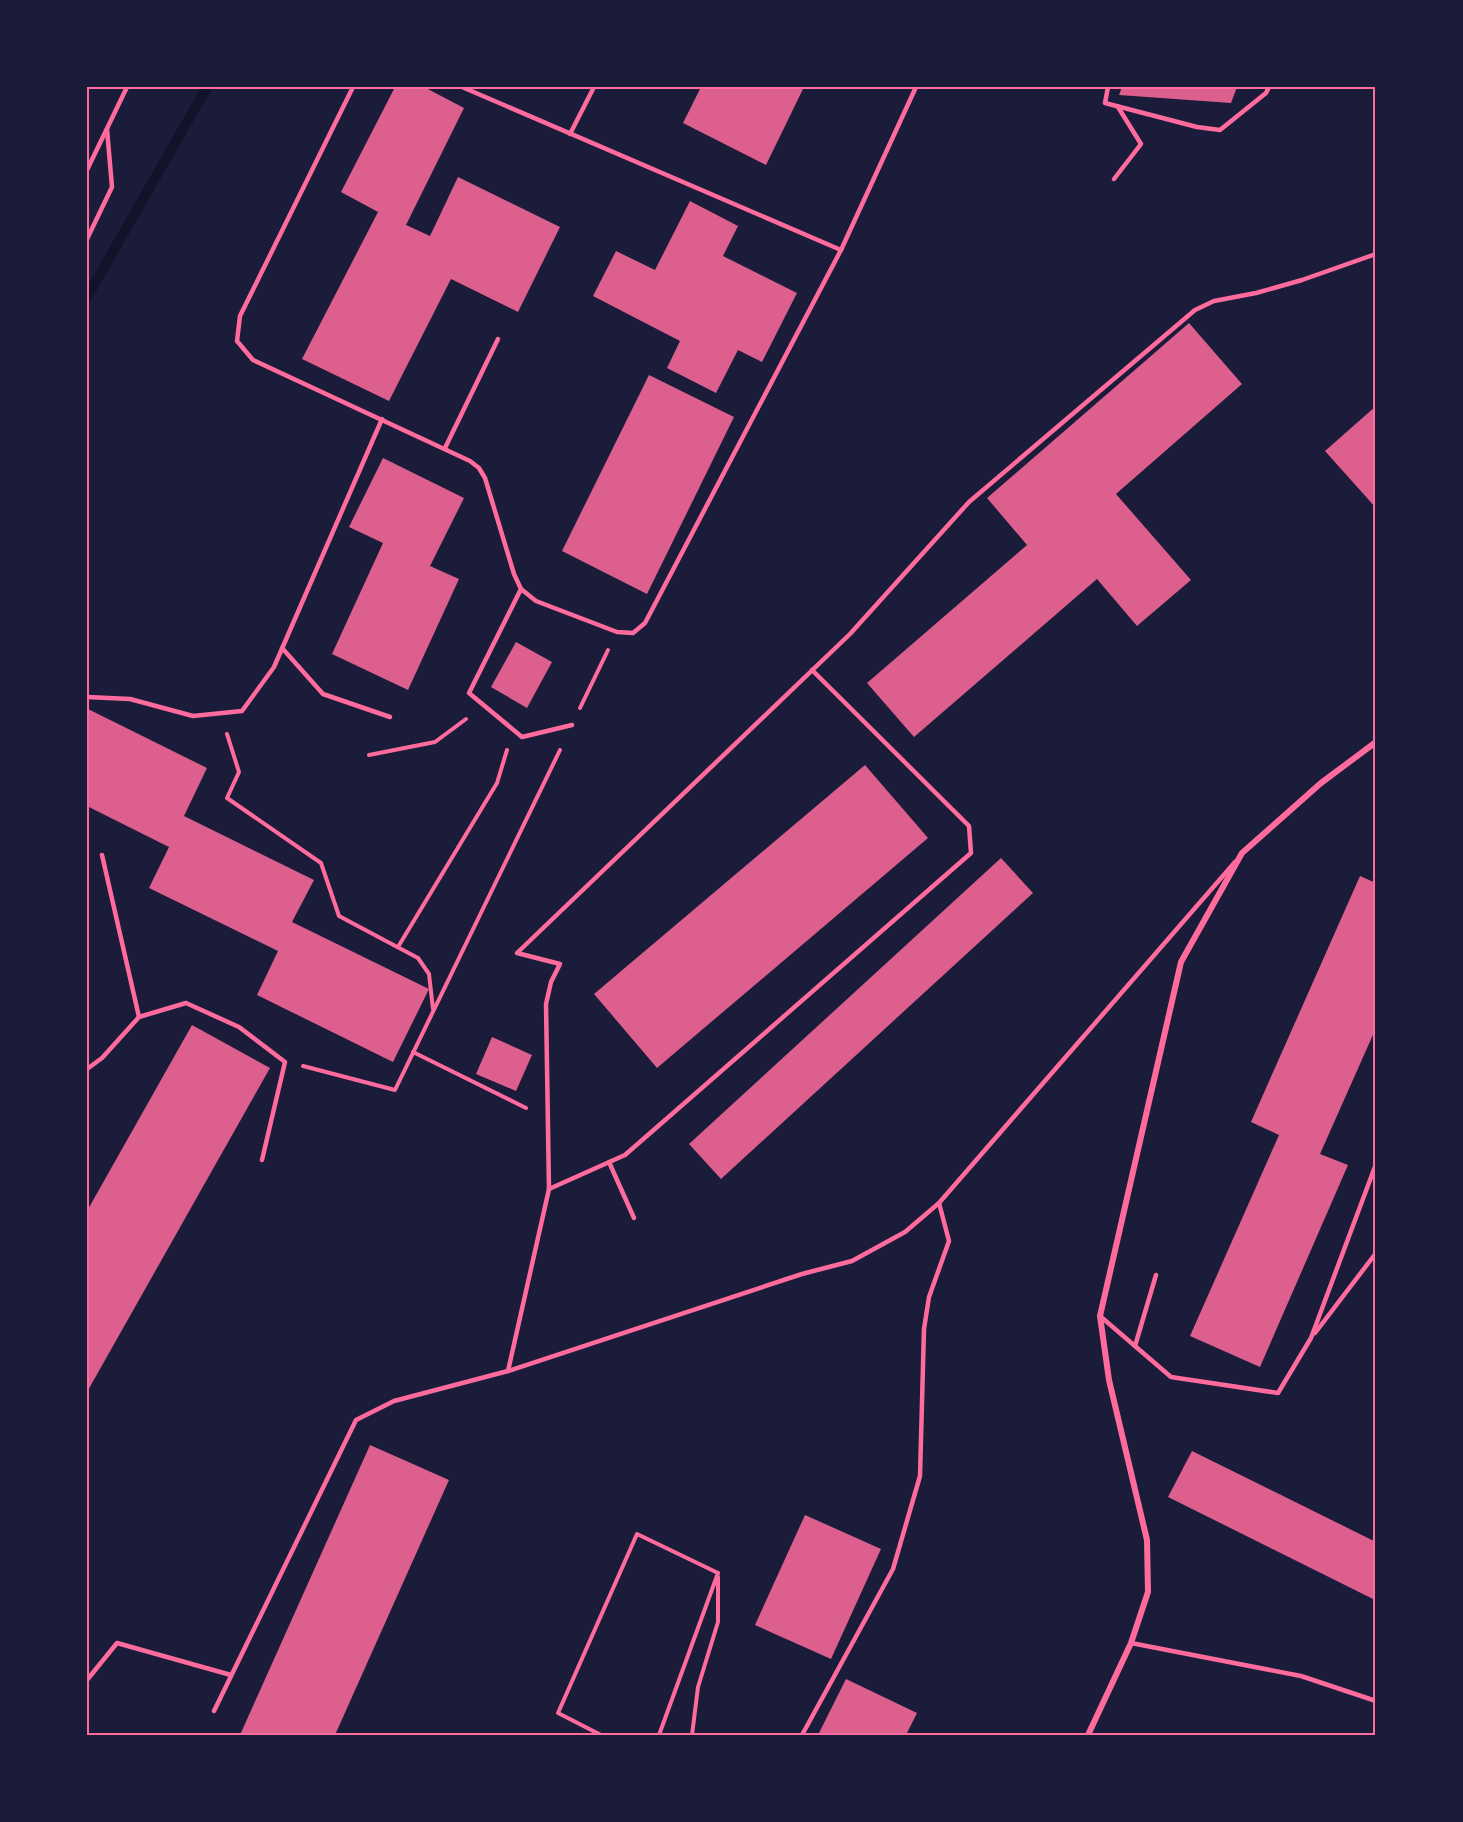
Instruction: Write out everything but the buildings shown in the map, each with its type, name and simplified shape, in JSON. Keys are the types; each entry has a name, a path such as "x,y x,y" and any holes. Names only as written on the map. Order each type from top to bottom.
{"street":[{"path":"1088,1735 1131,1643 1148,1592 1147,1540 1109,1380 1100,1316 1181,962 1242,853 1321,783 1376,742"}],"lane":[{"path":"87,170 127,87"},
{"path":"353,87 240,316 237,341 253,360 470,461 479,468 485,478 514,574 521,589 536,601 617,632 633,633 645,623 841,250 916,87"},
{"path":"462,87 841,250"},
{"path":"570,134 594,87"},
{"path":"1107,87 1105,103 1197,127 1220,130 1266,93 1269,87"},
{"path":"1114,179 1141,144 1118,106"},
{"path":"87,239 112,188 107,129"},
{"path":"508,1371 549,1188 546,1004 551,982 560,964 517,953 850,634 969,502 1195,310 1214,301 1256,293 1302,280 1376,254"},
{"path":"445,448 498,339"},
{"path":"87,697 130,699 193,716 242,711 274,667 382,419"},
{"path":"521,589 469,693 522,737 572,725"},
{"path":"282,648 323,694 390,717"},
{"path":"549,1188 625,1155 971,853 969,826 813,670"},
{"path":"213,1711 356,1420 394,1401 508,1371 802,1275 852,1261 905,1232 939,1203 1242,853"},
{"path":"102,855 139,1017"},
{"path":"87,1069 102,1058 139,1017 186,1004 239,1027 285,1062 262,1160"},
{"path":"609,1162 634,1218"},
{"path":"1311,1338 1376,1164"},
{"path":"802,1735 893,1569 920,1476 924,1329 929,1297 949,1241 939,1203"},
{"path":"1100,1316 1171,1377 1278,1393 1311,1338 1376,1253"},
{"path":"1135,1346 1156,1275"},
{"path":"87,1680 117,1643 231,1675"},
{"path":"1131,1643 1301,1676 1376,1701"}],"path":[{"path":"285,1062 395,1090 617,632"},
{"path":"369,755 435,742 484,705"},
{"path":"221,713 239,772 227,798 321,863 339,916 418,958 429,974 433,1010"},
{"path":"398,948 497,783 512,729"},
{"path":"413,1052 548,1120"},
{"path":"601,1735 558,1713 637,1534 718,1573"},
{"path":"659,1735 718,1573"},
{"path":"692,1735 698,1687 718,1622 718,1573"}],"waterway":[{"path":"87,297 207,87"}]}
